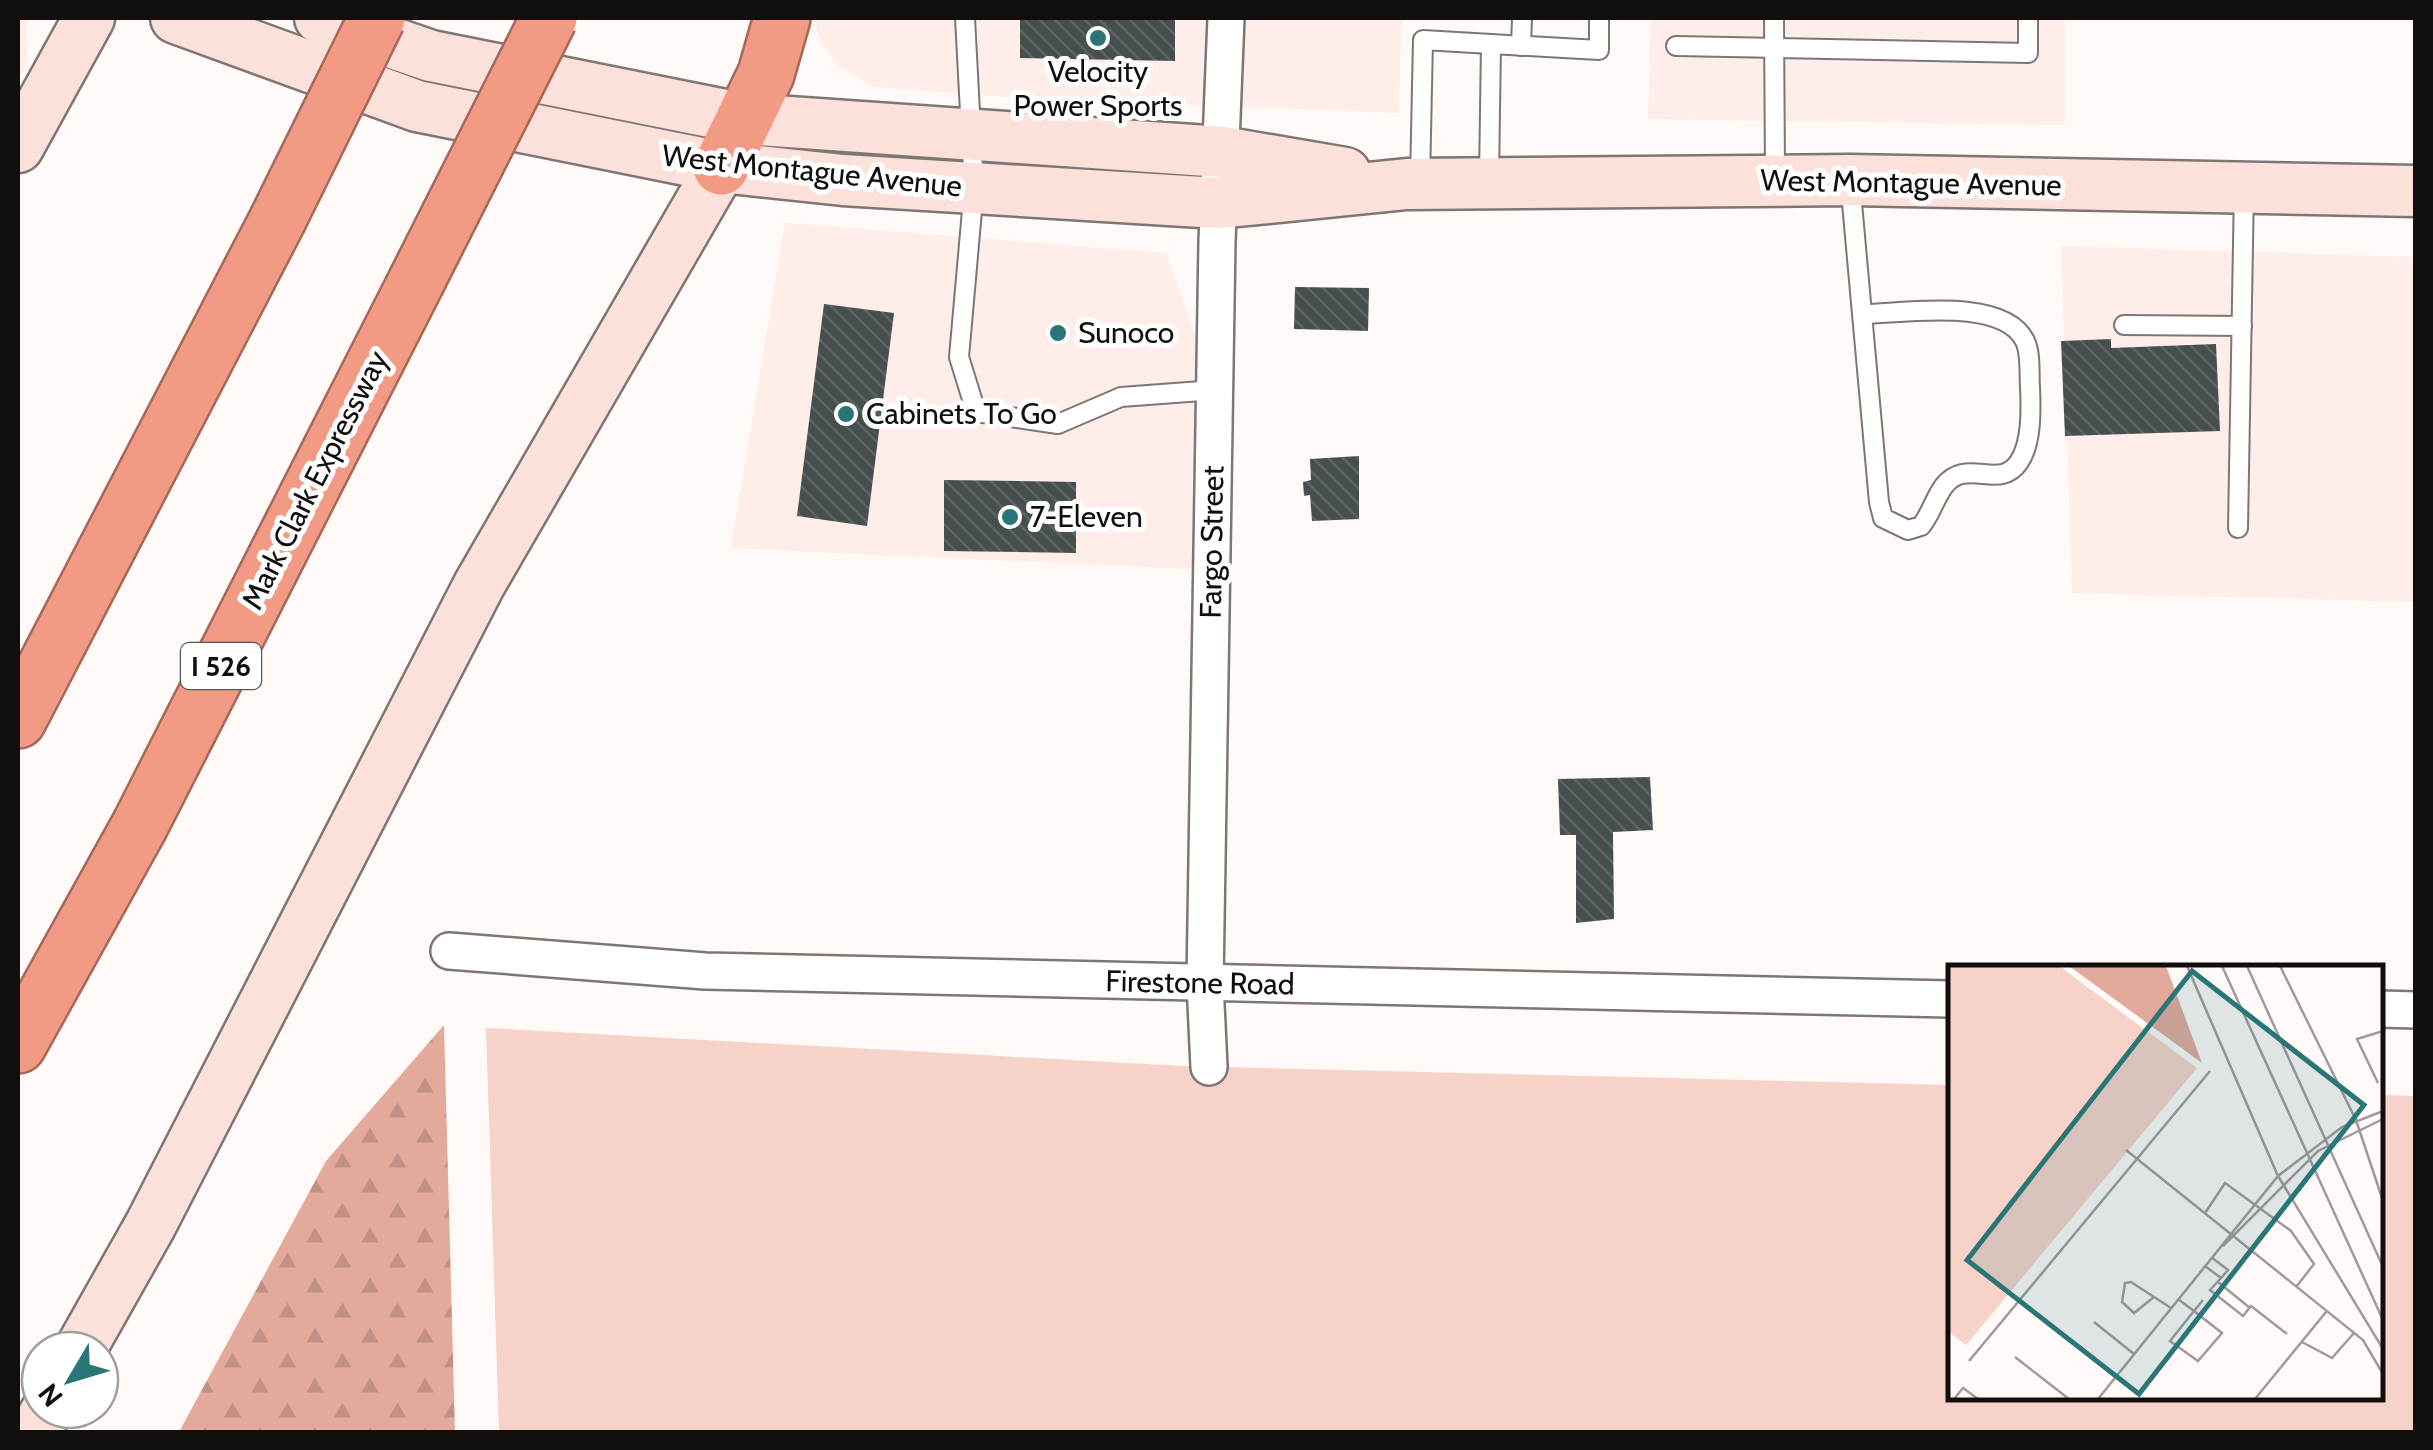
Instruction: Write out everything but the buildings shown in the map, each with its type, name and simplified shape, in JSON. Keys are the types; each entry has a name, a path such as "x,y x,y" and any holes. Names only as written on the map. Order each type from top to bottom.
{"highway":[{"path":"18,720 378,18"},
{"name":"Mark Clark Expressway","path":"18,1045 140,824 550,18"},
{"path":"733,143 766,74 782,18"}],"main road":[{"path":"18,146 89,18"},
{"name":"West Montague Avenue","path":"176,18 418,106 733,143 974,188 1218,202 1414,184 1850,180 2416,191"},
{"name":"West Montague Avenue","path":"320,18 431,56 733,143 974,137 1222,152 1414,184"},
{"path":"91,1330 152,1224 479,585 733,143"}],"street":[{"name":"Fargo Street","path":"1210,1067 1205,983 1218,202 1226,18"},
{"name":"Firestone Road","path":"449,951 706,971 1948,999"},
{"path":"2383,1009 2416,1010"}],"lane":[{"path":"966,18 974,188 959,356 976,412 1058,424 1122,397 1215,390"},
{"path":"1521,46 1522,18"},
{"path":"1414,184 1423,40 1599,50 1600,18"},
{"path":"1774,18 1774,181"},
{"path":"1676,46 2028,53 2028,18"},
{"path":"1489,184 1492,44"},
{"path":"1850,180 1879,502 1883,518 1908,530 1929,517 1942,486 1960,474 2002,476 2018,464 2026,448 2030,403 2028,354 2024,339 2014,328 1987,313 1864,314"},
{"path":"2238,528 2244,188"},
{"path":"2124,325 2242,326"}],"shaded area":[{"path":"18,18 26,18 28,59 18,80"},
{"path":"814,18 1401,18 1399,113 1022,98 874,87 839,66 821,43"},
{"path":"1651,18 2065,18 2065,125 1648,119"},
{"path":"785,223 1166,253 1215,390 1212,570 731,548"},
{"path":"2061,246 2415,257 2415,602 2072,593"},
{"path":"486,1028 1183,1066 1948,1085 1948,1400 2383,1400 2383,1095 2415,1096 2415,1432 499,1432"}],"green space":[{"path":"444,1025 455,1432 179,1432 326,1161"}],"place":[{"name":"Velocity Power Sports","path":"1098,38"},
{"name":"Sunoco","path":"1058,333"},
{"name":"Cabinets To Go","path":"846,414"},
{"name":"7-Eleven","path":"1010,517"}]}
